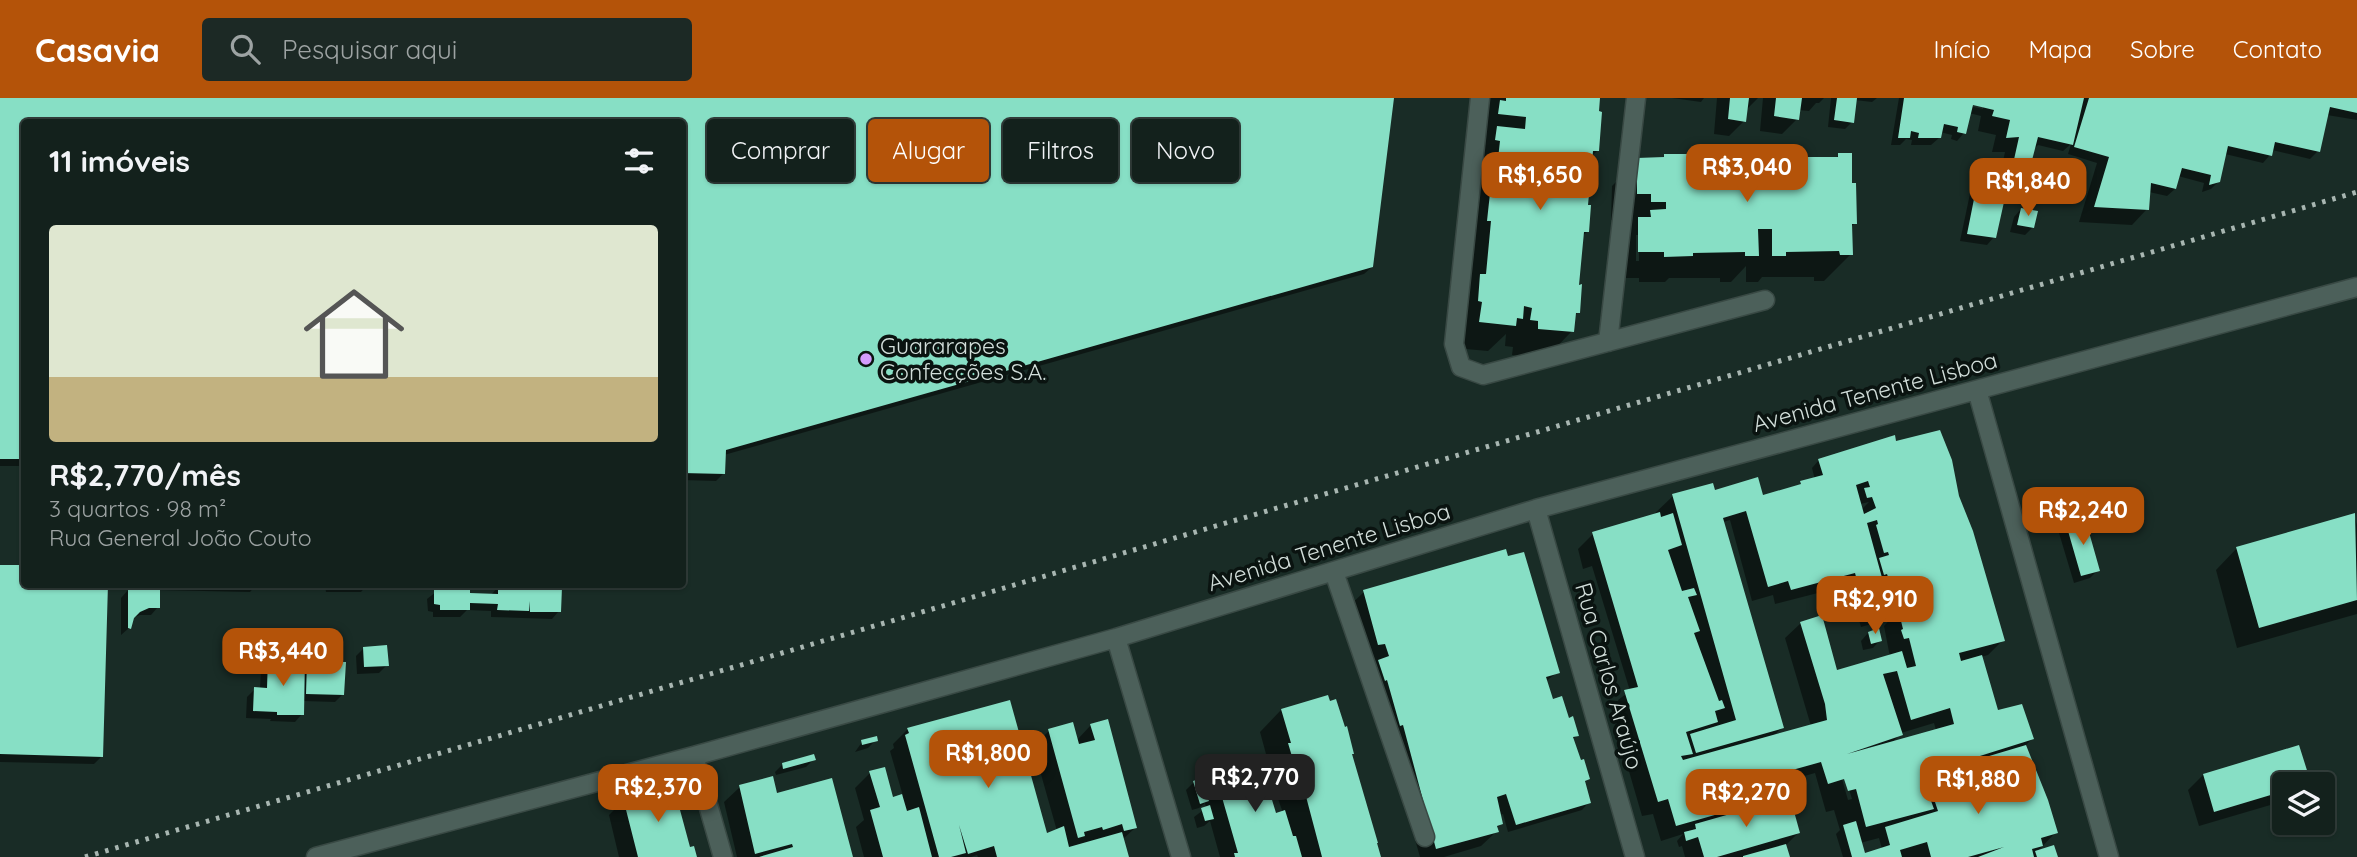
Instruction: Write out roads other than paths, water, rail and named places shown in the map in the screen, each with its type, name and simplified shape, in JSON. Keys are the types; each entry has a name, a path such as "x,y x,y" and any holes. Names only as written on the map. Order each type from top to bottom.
{"street":[{"path":"1479,98 1454,344 1461,367 1483,374 1765,300"},
{"path":"1608,342 1636,98"},
{"name":"Avenida Tenente Lisboa","path":"316,857 694,756 1116,638 1535,509 2357,287"},
{"path":"1977,390 2109,857"},
{"name":"Rua Carlos Araújo","path":"1535,509 1635,857"},
{"path":"1334,572 1425,837"},
{"path":"1116,638 1181,857"},
{"path":"694,756 723,857"}],"railway":[{"path":"85,857 2357,192"}],"place":[{"name":"Guararapes Confecções S.A.","path":"866,359"}]}
